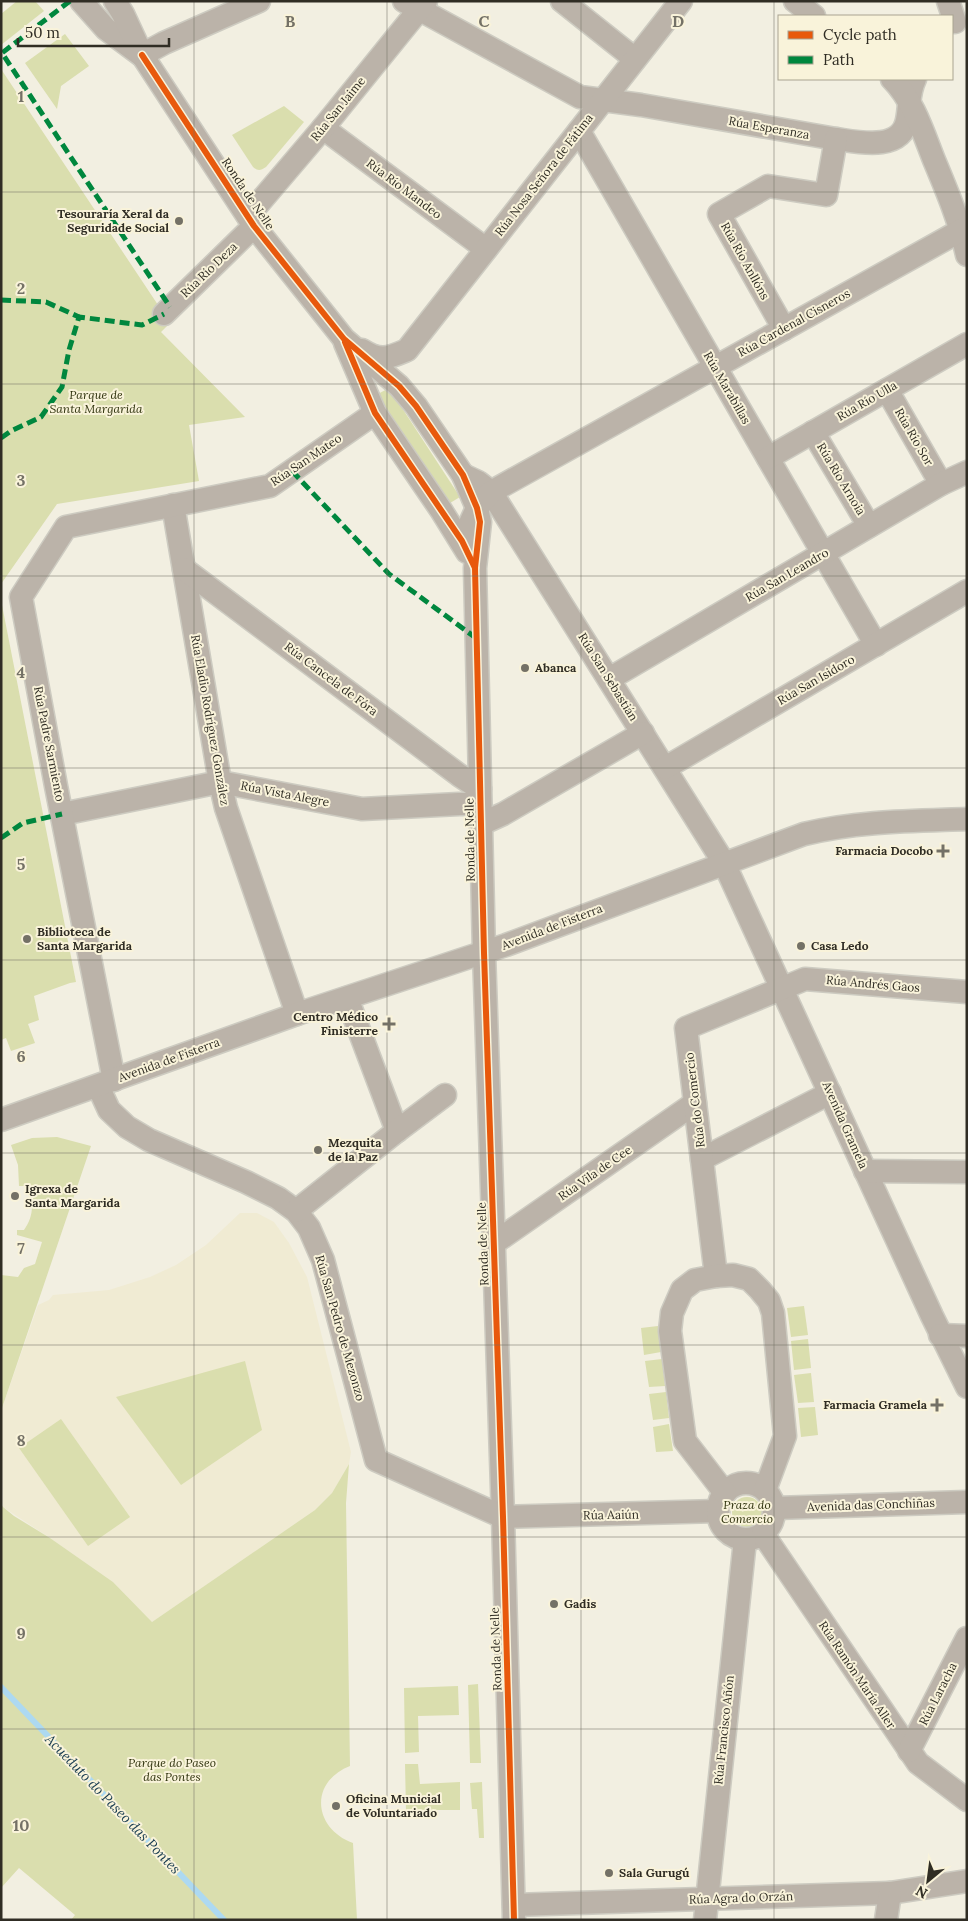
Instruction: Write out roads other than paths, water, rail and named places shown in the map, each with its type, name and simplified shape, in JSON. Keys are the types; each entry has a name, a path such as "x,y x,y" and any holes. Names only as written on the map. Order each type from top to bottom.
{"street":[{"name":"Ronda de Nelle","path":"81,1 106,29 142,55"},
{"name":"Ronda de Nelle","path":"115,1 142,55 251,221 344,339 399,386 416,406 463,475 478,482 484,500 475,568 480,806 514,1912"},
{"path":"142,55 157,46 259,1"},
{"path":"562,1 635,59"},
{"name":"Rúa Nosa Señora de Fátima","path":"399,386 394,375 395,365 681,1"},
{"path":"795,1 813,15"},
{"path":"948,1 958,22"},
{"name":"Rúa Esperanza","path":"417,4 580,97 641,105 836,139 883,143 892,140 907,122 908,100"},
{"name":"Rúa San Jaime","path":"251,221 417,4"},
{"path":"893,80 902,89 908,100 964,228 967,255"},
{"path":"908,100 915,80"},
{"name":"Rúa Río Mandeo","path":"323,128 486,250"},
{"name":"Rúa Marabillas","path":"579,131 876,645"},
{"name":"Rúa Río Anllóns","path":"784,329 718,214 768,186 826,196 836,139"},
{"name":"Rúa Río Deza","path":"164,314 251,221"},
{"name":"Rúa Cardenal Cisneros","path":"484,500 715,367 964,228"},
{"name":"Ronda de Nelle","path":"344,339 375,413 462,541 475,568"},
{"path":"344,339 370,356 387,359 407,350"},
{"name":"Rúa Río Ulla","path":"768,458 967,344"},
{"name":"Rúa Río Sor","path":"887,390 941,484"},
{"name":"Rúa San Mateo","path":"173,505 270,486 375,413"},
{"name":"Rúa Río Arnoia","path":"813,432 869,526"},
{"name":"Rúa San Leandro","path":"609,679 941,484 967,472"},
{"path":"462,541 484,500"},
{"name":"Rúa San Sebastián","path":"484,500 609,679 724,862"},
{"name":"Rúa Eladio Rodríguez González","path":"173,505 226,808 297,1014"},
{"name":"Rúa Padre Sarmiento","path":"106,1083 62,814 21,597 66,527 173,505"},
{"name":"Rúa Cancela de Fóra","path":"184,569 459,775 480,806"},
{"name":"Rúa San Isidoro","path":"665,768 967,591"},
{"path":"480,806 503,814 643,734"},
{"name":"Rúa Vista Alegre","path":"62,814 220,782 362,809 459,804 480,806"},
{"name":"Avenida de Fisterra","path":"1,1120 297,1014 484,953 724,862 804,834 836,826 863,823 967,819"},
{"name":"Avenida Gramela","path":"724,862 940,1335 967,1387"},
{"name":"Rúa Andrés Gaos","path":"781,987 805,979 967,992"},
{"name":"Rúa do Comercio","path":"716,1276 686,1028 781,987"},
{"path":"346,998 397,1130"},
{"name":"Rúa San Pedro de Mezonzo","path":"106,1083 109,1110 127,1127 149,1140 278,1198 296,1211 309,1228 323,1260 376,1460 503,1518"},
{"path":"702,1159 830,1093"},
{"path":"296,1211 397,1130 445,1095"},
{"name":"Rúa Vila de Cee","path":"494,1244 695,1103"},
{"path":"865,1170 967,1172"},
{"path":"733,1275 749,1279 769,1302 773,1313 785,1436 770,1499 773,1523 754,1537 728,1534 723,1527 722,1502 685,1441 670,1332 672,1313 682,1290 695,1280 733,1275"},
{"path":"940,1335 967,1336"},
{"path":"722,1502 732,1487 749,1483 770,1499"},
{"name":"Avenida das Conchiñas","path":"770,1499 967,1502"},
{"name":"Rúa Aaiún","path":"503,1518 722,1502"},
{"name":"Rúa Ramón María Aller","path":"754,1537 918,1763 967,1800"},
{"name":"Rúa Francisco Añón","path":"706,1909 754,1537"},
{"name":"Rúa Laracha","path":"909,1751 967,1638"},
{"name":"Rúa Agra do Orzán","path":"514,1912 706,1909 890,1893 967,1881"},
{"path":"886,1920 890,1893"}],"waterway":[{"name":"Acueduto do Paseo das Pontes","path":"1,1687 224,1920"}],"place":[{"name":"Tesouraría Xeral da Seguridade Social","path":"179,221"},
{"name":"Abanca","path":"525,668"},
{"name":"Farmacia Docobo","path":"943,851"},
{"name":"Biblioteca de Santa Margarida","path":"27,939"},
{"name":"Casa Ledo","path":"801,946"},
{"name":"Centro Médico Finisterre","path":"389,1024"},
{"name":"Mezquita de la Paz","path":"318,1150"},
{"name":"Igrexa de Santa Margarida","path":"15,1196"},
{"name":"Farmacia Gramela","path":"937,1405"},
{"name":"Gadis","path":"554,1604"},
{"name":"Oficina Municial de Voluntariado","path":"336,1806"},
{"name":"Sala Gurugú","path":"609,1873"}],"park label":[{"name":"Parque de Santa Margarida","path":"96,402"},
{"name":"Praza do Comercio","path":"747,1512"},
{"name":"Parque do Paseo das Pontes","path":"172,1770"}]}
